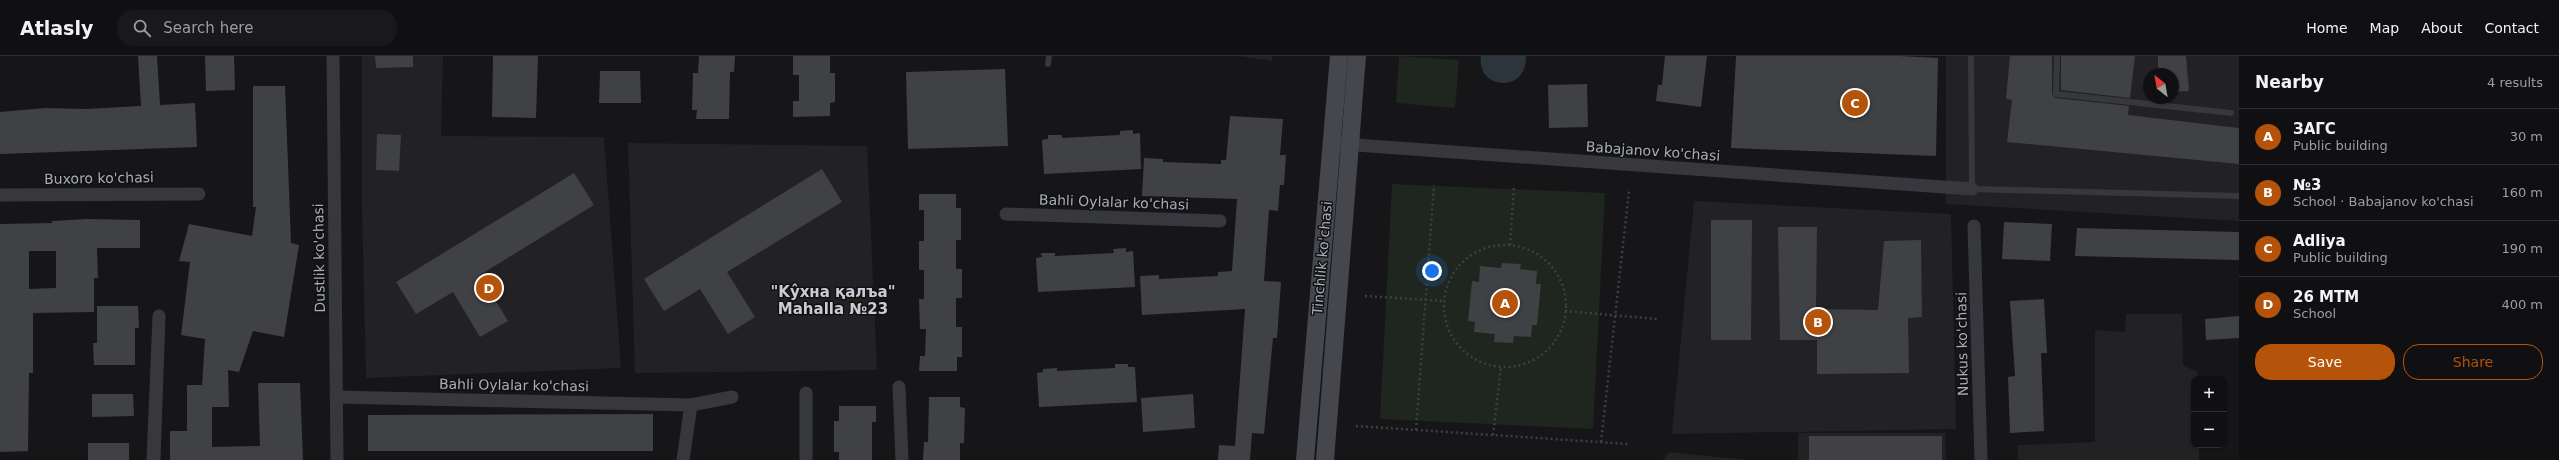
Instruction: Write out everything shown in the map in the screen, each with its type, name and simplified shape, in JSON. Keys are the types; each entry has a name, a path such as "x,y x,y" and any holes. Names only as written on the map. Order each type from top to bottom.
{"main road":[{"name":"Tinchlik ko'chasi","path":"1325,460 1341,144 1339,56"},
{"name":"Tinchlik ko'chasi","path":"1305,460 1341,144 1357,56"}],"street":[{"name":"Dustlik ko'chasi","path":"333,56 337,460"},
{"name":"Babajanov ko'chasi","path":"1341,144 1972,189"},
{"name":"Buxoro ko'chasi","path":"0,195 199,194"},
{"name":"Bahli Oylalar ko'chasi","path":"1006,214 1220,221"},
{"name":"Nukus ko'chasi","path":"1974,226 1981,460"},
{"path":"153,460 159,316"},
{"path":"899,387 902,460"},
{"path":"806,393 806,460"},
{"name":"Bahli Oylalar ko'chasi","path":"336,397 691,405 732,398"},
{"path":"683,460 691,405"}],"lane":[{"path":"1048,64 1049,56"},
{"path":"1971,56 1972,189 2239,196"},
{"path":"2057,56 2056,94 2231,113"}],"path":[{"path":"1416,430 1434,185"},
{"path":"1510,245 1514,186"},
{"path":"1601,442 1629,191"},
{"path":"1510,245 1531,251 1548,263 1560,280 1566,300 1564,321 1556,340 1541,355 1522,365 1501,367 1482,363 1465,353 1457,343 1445,320 1443,301 1448,282 1458,266 1474,253 1486,248 1510,245"},
{"path":"1366,296 1443,301"},
{"path":"1565,311 1656,319"},
{"path":"1493,435 1501,367"},
{"path":"1356,426 1628,444"}],"shaded area":[{"path":"362,56 443,56 441,136 604,137 621,368 366,378 362,209"},
{"path":"1239,56 1272,56 1272,61"},
{"path":"1399,56 1459,60 1455,108 1396,103"},
{"path":"1481,56 1526,56 1524,68 1519,77 1511,82 1502,83 1493,81 1486,76 1482,67"},
{"path":"1946,56 2239,56 2239,221 1946,204"},
{"path":"628,143 867,146 877,370 635,373"},
{"path":"1392,184 1605,193 1593,429 1380,419"},
{"path":"1694,201 1951,214 1956,429 1672,434"},
{"path":"2126,314 2182,314 2183,365 2197,372 2197,376 2191,376 2191,448 2199,448 2199,460 2018,460 2018,445 2095,442 2095,330 2125,332"},
{"path":"1798,433 1945,433 1946,460 1798,460"},
{"path":"1669,452 1747,460 1663,460"}],"building":[{"path":"138,56 157,56 160,105 195,103 197,147 0,154 0,112 45,108 87,109 141,106"},
{"path":"205,56 234,56 235,90 206,91"},
{"path":"375,56 413,56 413,67 376,68"},
{"path":"493,56 538,56 536,118 492,117"},
{"path":"699,56 735,56 734,72 730,72 729,119 696,119 697,110 692,110 693,73 698,73"},
{"path":"793,56 830,56 830,73 835,73 835,102 830,103 830,116 793,117 793,101 799,101 799,75 793,75"},
{"path":"1665,56 1707,56 1701,107 1656,101 1658,85 1662,85"},
{"path":"1736,56 1899,56 1938,58 1936,156 1731,148"},
{"path":"2010,56 2052,56 2052,94 2055,98 2129,106 2128,115 2239,128 2239,164 2007,142 2012,100 2006,99"},
{"path":"2061,56 2135,56 2130,98 2061,90"},
{"path":"2158,56 2186,56 2189,91 2179,92 2179,68 2158,68"},
{"path":"1005,69 1008,146 908,149 906,72"},
{"path":"600,71 640,71 641,103 599,103"},
{"path":"1587,84 1588,127 1549,128 1548,85"},
{"path":"253,86 285,86 291,243 299,245 284,337 253,331 239,372 228,370 229,407 212,407 212,447 260,446 258,383 300,383 303,460 170,460 170,431 187,431 187,385 202,385 205,339 181,335 190,262 179,261 189,224 252,236 256,207 253,207"},
{"path":"1230,116 1283,119 1280,155 1286,155 1284,185 1280,185 1278,211 1269,210 1264,281 1281,282 1277,338 1273,338 1264,434 1252,433 1250,460 1218,460 1219,445 1235,446 1245,309 1142,315 1140,276 1159,275 1159,279 1218,276 1218,272 1232,271 1237,199 1142,196 1144,158 1163,159 1163,162 1221,164 1221,160 1226,160"},
{"path":"1133,130 1133,134 1140,133 1141,169 1044,174 1042,140 1048,139 1048,135 1062,135 1062,138 1120,135 1120,131"},
{"path":"377,134 401,135 399,171 376,170"},
{"path":"822,169 842,202 727,272 755,317 728,334 700,289 664,311 644,279"},
{"path":"574,173 594,205 480,275 508,321 480,337 453,292 416,314 396,282"},
{"path":"919,194 956,194 956,208 961,208 961,240 956,240 956,269 962,269 962,298 956,298 956,327 962,327 962,357 957,357 957,371 919,371 920,356 925,356 926,329 920,329 919,299 924,299 924,270 919,270 919,241 924,241 924,210 919,210"},
{"path":"87,219 140,220 140,248 97,248 98,278 94,278 94,312 33,313 33,373 29,373 28,451 0,452 0,224 52,223 52,221","holes":["29,251 56,251 56,288 29,289"]},
{"path":"1711,220 1752,220 1751,340 1711,340"},
{"path":"2004,222 2052,224 2050,261 2002,259"},
{"path":"1778,227 1817,227 1816,309 1878,310 1884,241 1921,240 1922,317 1908,318 1909,373 1817,374 1817,340 1780,340"},
{"path":"2077,228 2239,232 2239,260 2075,256"},
{"path":"1126,248 1126,252 1133,251 1135,287 1038,292 1036,258 1042,257 1041,253 1055,253 1055,256 1114,253 1113,249"},
{"path":"1502,263 1521,264 1520,269 1537,271 1536,284 1541,284 1537,325 1532,325 1531,337 1514,336 1513,343 1494,342 1495,334 1474,332 1475,322 1468,321 1472,281 1479,282 1480,266 1501,268"},
{"path":"2044,299 2047,353 2041,353 2044,431 2010,433 2008,377 2015,376 2010,301"},
{"path":"97,306 138,306 139,328 135,328 135,365 94,365 93,343 97,343"},
{"path":"2239,316 2239,338 2206,340 2205,319"},
{"path":"1115,364 1128,364 1128,367 1135,367 1137,402 1039,407 1037,373 1043,372 1043,369 1057,368 1057,371 1115,368"},
{"path":"92,394 133,394 134,416 92,417"},
{"path":"1193,394 1195,428 1143,432 1141,398"},
{"path":"929,397 960,397 960,407 965,408 964,443 960,443 960,460 923,460 924,442 928,442"},
{"path":"839,406 876,406 876,422 872,422 872,460 839,460 839,452 834,452 834,421 839,421"},
{"path":"653,414 653,451 368,451 368,415"},
{"path":"1809,436 1942,436 1942,460 1809,460"},
{"path":"88,443 129,443 129,460 88,460"}],"place":[{"name":"Adliya","path":"1855,103"},
{"name":"26 MTM","path":"489,288"},
{"name":"ЗАГС","path":"1505,303"},
{"name":"№3","path":"1818,322"}],"district":[{"name":"\"Kŷхна қалъа\" Mahalla №23","path":"833,300"}]}
